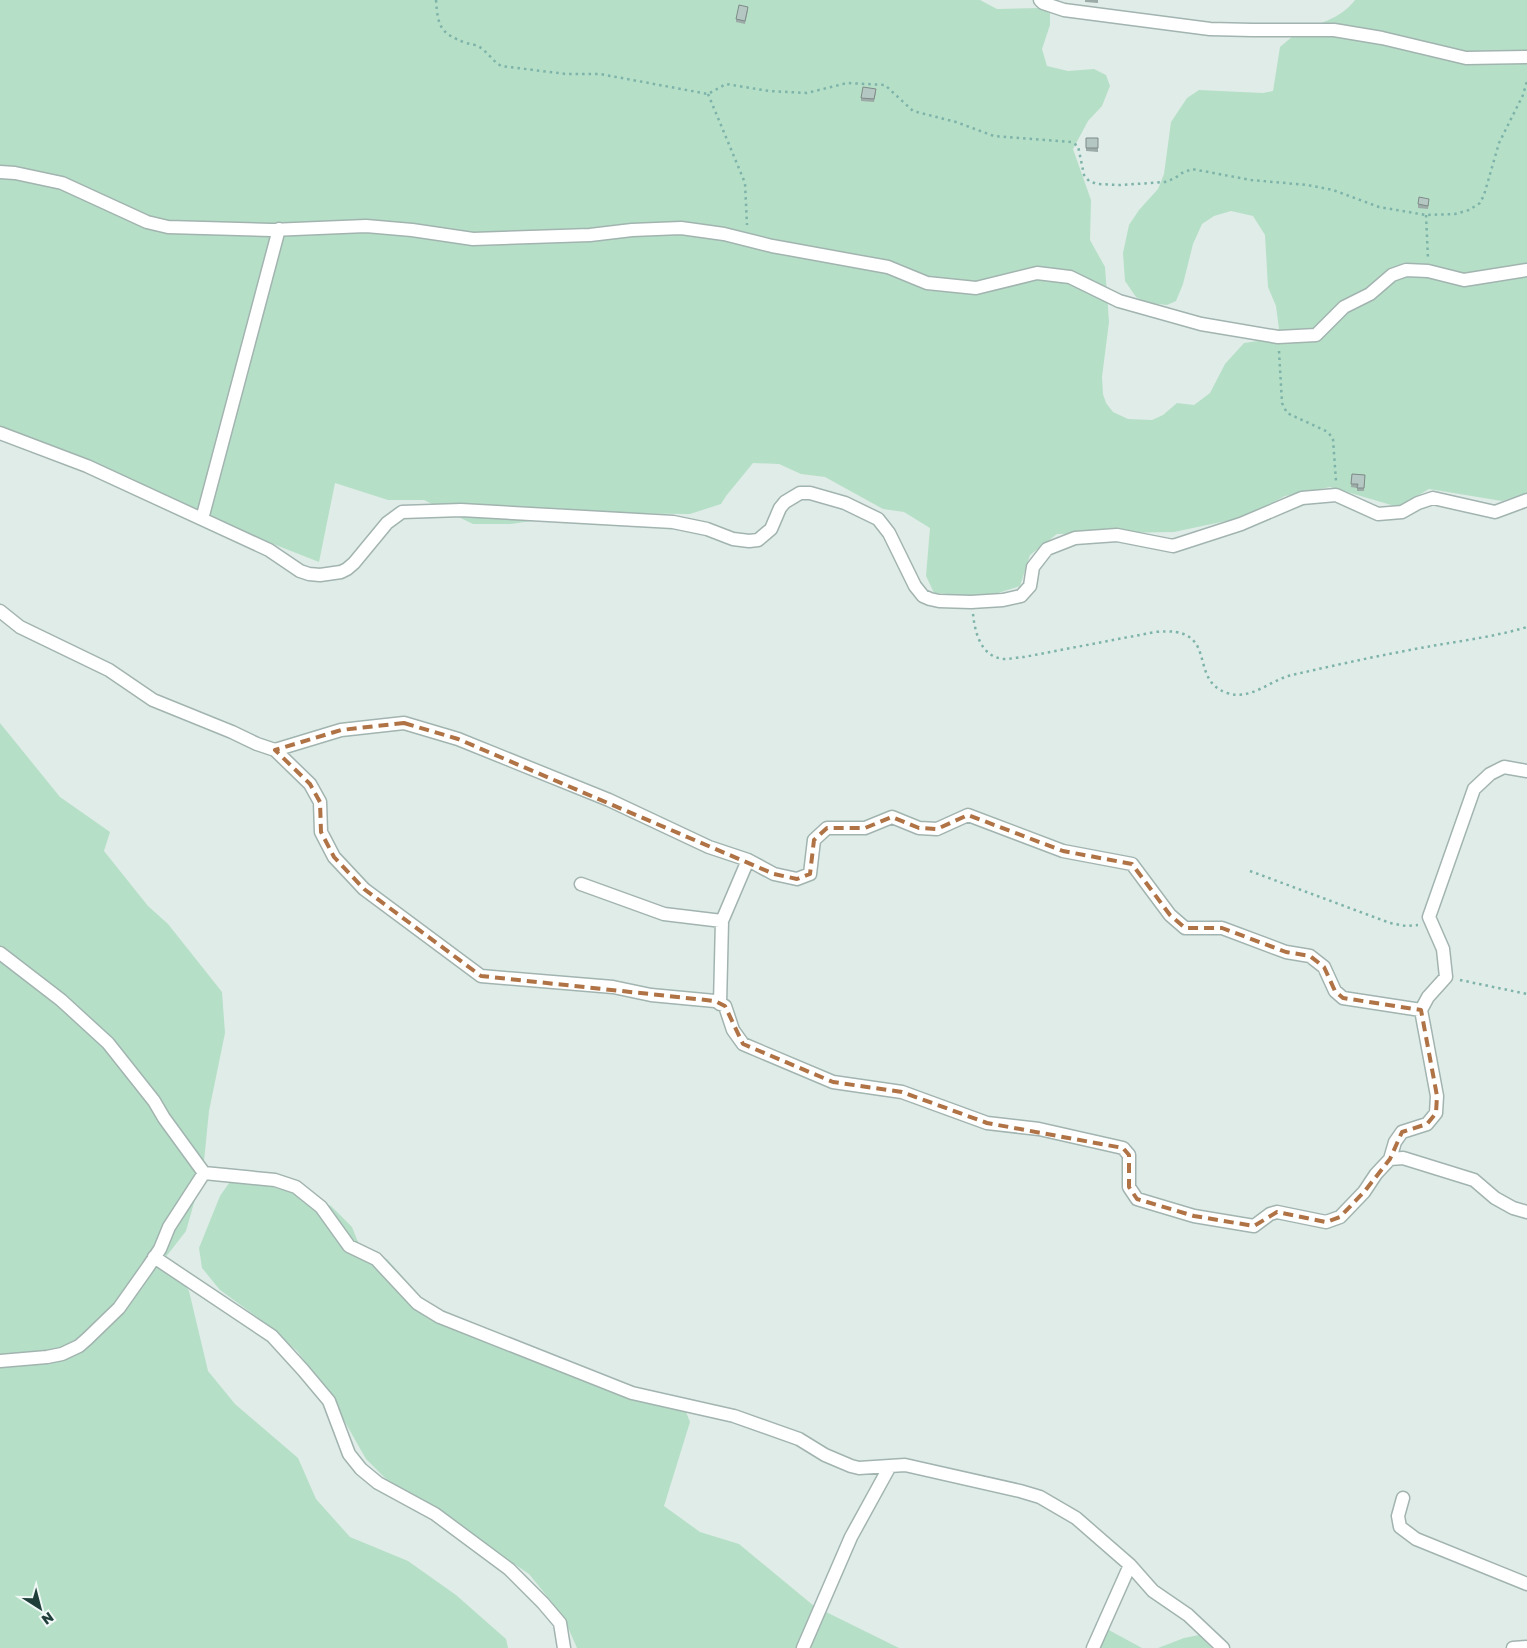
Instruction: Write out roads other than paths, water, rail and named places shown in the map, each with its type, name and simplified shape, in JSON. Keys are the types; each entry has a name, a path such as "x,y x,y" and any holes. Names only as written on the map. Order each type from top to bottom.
{"street":[{"path":"1040,0 1043,3 1064,10 1210,29 1334,30 1382,38 1466,58 1527,57"},
{"path":"0,172 15,173 62,183 147,222 168,227 279,229 366,226 412,230 473,239 590,235 632,230 681,228 746,238 772,246 888,267 927,283 976,288 1037,273 1070,277 1119,301 1201,324 1278,337 1316,335 1344,307 1370,294 1392,275 1406,270 1428,271 1464,280 1527,270"},
{"path":"202,519 279,229"},
{"path":"0,433 87,466 268,550 300,571 320,575 341,572 354,563 387,523 402,512 461,510 673,522 707,529 733,539 749,541 758,540 772,529 780,508 785,502 800,492 845,503 878,519 889,534 915,586 923,596 930,600 971,602 1003,600 1021,596 1030,586 1033,567 1047,549 1075,538 1117,535 1173,546 1241,524 1302,498 1336,495 1378,514 1402,512 1432,498 1495,512 1527,500"},
{"path":"0,611 20,627 109,670 153,700 275,750 310,784 320,802 320,832 334,857 364,889 481,976 613,987 651,995 715,1000 725,1006 733,1030 743,1044 833,1082 902,1092 987,1123 1039,1129 1123,1148 1129,1156 1129,1188 1137,1199 1194,1216 1254,1226 1270,1214 1277,1212 1326,1222 1340,1217 1364,1192 1376,1174 1390,1159 1395,1142 1402,1132 1427,1124 1436,1113 1437,1096 1420,1010 1428,997 1446,977 1443,949 1429,918 1474,789 1490,774 1504,767 1527,771"},
{"path":"275,750 341,730 404,723 458,738 609,800 709,847 748,860 774,874 797,879 810,874 814,840 827,828 865,828 892,817 919,828 937,829 968,815 1063,851 1132,864 1170,915 1184,928 1222,928 1286,952 1310,956 1324,967 1335,991 1343,998 1420,1010"},
{"path":"720,1004 722,921 748,860"},
{"path":"581,884 664,914 722,921"},
{"path":"0,954 61,1000 108,1043 154,1101 204,1173 274,1180 296,1187 321,1207 349,1246 376,1259 417,1303 440,1317 632,1394 734,1416 799,1439 832,1458 859,1468 905,1466 1040,1497 1076,1518 1130,1565 1153,1591 1188,1615 1222,1648"},
{"path":"1390,1159 1403,1158 1474,1180 1495,1198 1513,1208 1527,1212"},
{"path":"0,1361 62,1354 79,1346 88,1339 119,1308 160,1249 169,1227 204,1173"},
{"path":"151,1262 272,1336 329,1401 349,1454 361,1469 378,1483 436,1514 509,1569 560,1623 564,1648"},
{"path":"803,1648 851,1537 890,1466"},
{"path":"1403,1498 1398,1516 1400,1527 1416,1539 1527,1584"},
{"path":"1094,1648 1130,1565"},
{"path":"1513,1648 1527,1646"}]}
